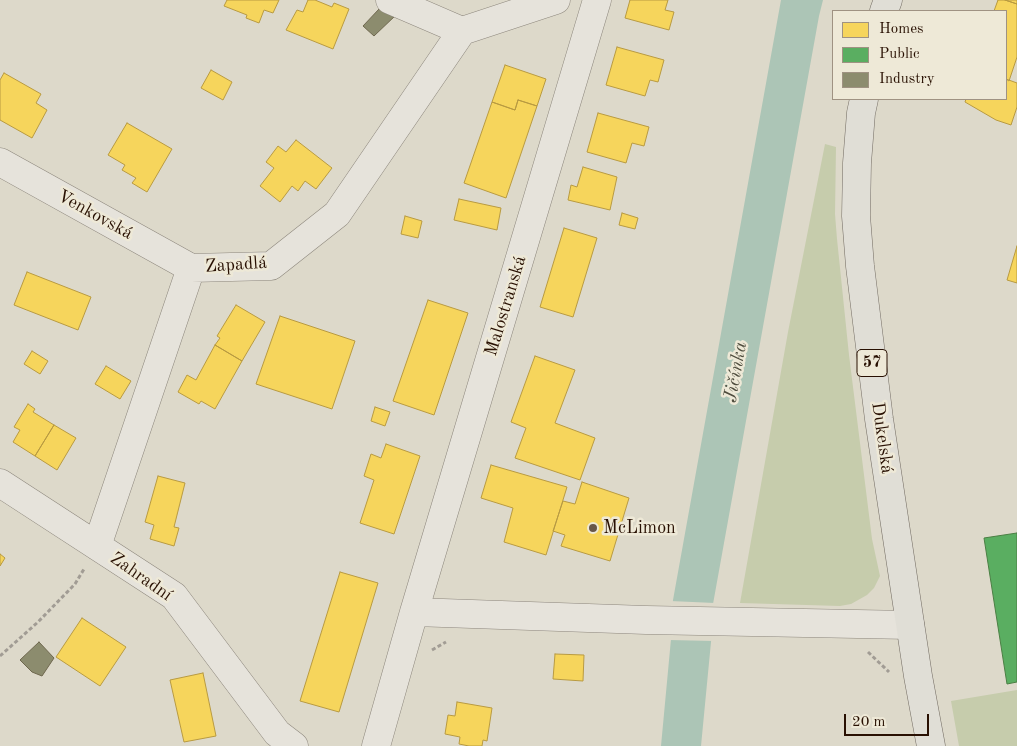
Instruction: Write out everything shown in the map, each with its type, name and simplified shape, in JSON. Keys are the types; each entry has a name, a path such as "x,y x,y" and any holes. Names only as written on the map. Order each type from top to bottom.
{"main road":[{"name":"Dukelská","path":"864,100 857,163 856,216 859,256 879,419 918,676 931,746"}],"street":[{"path":"390,0 462,31 556,0"},
{"name":"Malostranská","path":"376,746 414,612 597,0"},
{"name":"Zapadlá","path":"97,546 191,268 272,266 337,214 462,31"},
{"name":"Venkovská","path":"0,162 191,268"},
{"name":"Zahradní","path":"0,483 174,596 277,733 294,746"},
{"path":"414,612 646,620 910,625"}],"path":[{"path":"0,656 38,622 75,584 97,546"}],"shaded area":[{"path":"825,144 836,147 835,214 837,239 849,355 872,539 880,576 874,588 867,595 851,604 840,606 740,603 788,332"},
{"path":"1017,690 1017,746 959,746 951,701"}],"water":[{"name":"Jičínka","path":"781,0 823,0 713,604 701,746 661,746 673,600"}],"pier":[{"path":"670,601 715,603 714,641 669,640"}],"building: Homes":[{"path":"227,0 279,0 273,13 264,10 259,23 246,18 247,15 224,6"},
{"path":"308,0 315,0 332,7 334,3 349,9 333,49 286,30 297,10 303,12"},
{"path":"630,0 668,0 665,10 674,12 669,30 625,18"},
{"path":"998,0 1017,4 1017,57 1009,81 1007,80 1007,10 994,10"},
{"path":"1005,0 1017,0 1017,4"},
{"path":"617,47 664,60 658,82 650,80 645,96 606,85"},
{"path":"505,65 546,79 537,106 518,100 515,110 492,102"},
{"path":"211,70 232,82 223,100 201,88"},
{"path":"4,73 41,94 36,103 47,110 32,138 0,120 0,80"},
{"path":"1007,79 1017,83 1017,107 1011,125 996,120 965,102 966,100 1007,100"},
{"path":"518,100 537,106 506,198 464,183 492,102 515,110"},
{"path":"598,113 649,127 644,146 632,143 626,163 587,152"},
{"path":"127,123 172,149 147,192 132,183 136,178 122,170 125,165 108,155"},
{"path":"296,140 332,168 316,189 305,181 298,191 292,186 280,202 260,186 274,168 266,162 278,146 286,152"},
{"path":"583,167 617,177 610,210 568,200 571,185 577,187"},
{"path":"459,199 501,208 497,230 454,220"},
{"path":"622,213 638,218 635,229 619,225"},
{"path":"405,216 422,221 418,238 401,234"},
{"path":"564,228 597,238 573,317 540,307"},
{"path":"1017,246 1017,283 1007,280"},
{"path":"27,272 91,297 78,330 14,305"},
{"path":"428,300 468,313 434,415 393,401"},
{"path":"236,305 265,322 242,361 215,345 220,338 217,336"},
{"path":"280,316 355,341 332,409 256,384"},
{"path":"215,345 242,361 215,409 201,401 199,404 178,392 187,375 196,380"},
{"path":"32,351 48,361 40,374 24,364"},
{"path":"535,356 575,370 555,423 595,438 580,480 515,458 526,428 511,422"},
{"path":"106,366 131,381 120,399 95,384"},
{"path":"28,404 35,409 33,412 54,425 35,456 13,442 20,430 14,427"},
{"path":"375,407 390,412 385,426 371,421"},
{"path":"54,425 76,438 57,470 35,456"},
{"path":"386,444 420,456 394,534 360,523 374,480 364,476 371,454 381,458"},
{"path":"491,465 567,487 546,555 504,542 513,508 481,498"},
{"path":"158,476 185,483 174,527 179,528 174,546 150,539 154,525 145,522"},
{"path":"582,482 629,498 610,561 561,546 565,535 553,531 563,501 575,504"},
{"path":"0,554 5,558 0,566"},
{"path":"340,572 378,583 339,712 300,701"},
{"path":"82,618 126,647 100,686 56,657"},
{"path":"555,654 584,655 583,681 553,679"},
{"path":"203,673 216,736 184,742 170,680"},
{"path":"457,702 492,708 487,741 483,740 482,746 459,744 460,737 445,734 448,715 455,716"}],"building: Public":[{"path":"1017,533 1017,682 1007,684 984,538"}],"building: Industry":[{"path":"380,8 396,15 374,36 363,26"},
{"path":"39,642 54,658 42,676 32,672 20,660"}],"place":[{"name":"McLimon","path":"593,528"}]}
